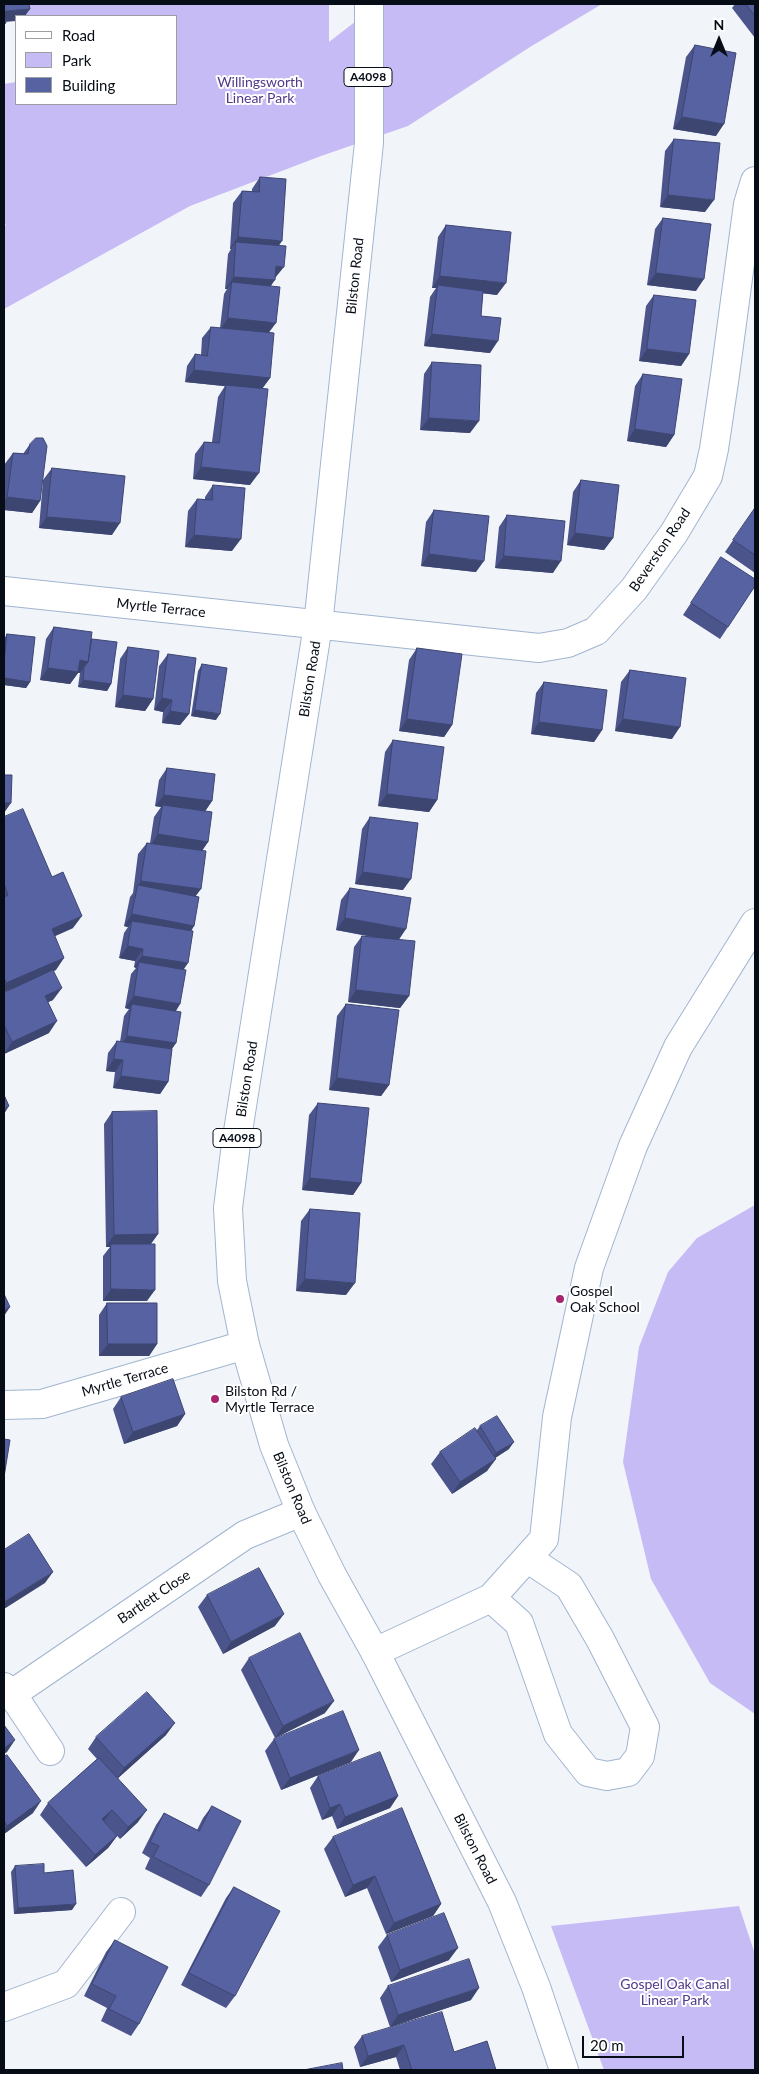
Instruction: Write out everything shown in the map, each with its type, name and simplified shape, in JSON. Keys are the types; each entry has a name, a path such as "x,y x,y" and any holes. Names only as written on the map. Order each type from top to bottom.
{"main road":[{"name":"Bilston Road","path":"369,8 369,143 318,625 236,1144 228,1208 232,1281 246,1345 274,1445 301,1512 332,1575 375,1652 502,1902 536,1987 564,2070"},
{"name":"Beverston Road","path":"318,625 539,648 568,643 596,631 634,589 674,533 708,476 725,375 748,204 755,181"},
{"name":"Myrtle Terrace","path":"4,591 318,625"},
{"path":"375,1652 491,1598 544,1539 557,1417 589,1268 633,1146 678,1047 755,923"},
{"name":"Myrtle Terrace","path":"4,1405 42,1404 246,1345"},
{"name":"Bartlett Close","path":"50,1751 8,1690 245,1536 301,1512"},
{"path":"491,1598 519,1623 558,1734 588,1772 607,1776 628,1772 640,1756 645,1727 600,1639 569,1586 527,1558"},
{"path":"4,2007 66,1984 121,1912"}],"green space":[{"name":"Willingsworth Linear Park","path":"20,4 329,4 329,42 378,4 602,4 530,47 408,126 321,156 190,206 4,309 4,227 6,225 4,222 4,84 15,82 15,105 178,105 178,15 21,15"},
{"path":"755,1205 755,1714 710,1683 651,1579 623,1462 639,1347 668,1272 697,1238"},
{"name":"Gospel Oak Canal Linear Park","path":"739,1906 755,1954 755,2070 604,2070 551,1926"}],"building":[{"path":"4,4 29,4 30,9 5,11 6,23 4,24"},
{"path":"746,4 755,4 755,16"},
{"path":"695,45 736,53 724,124 682,117"},
{"path":"674,139 720,143 714,200 668,195"},
{"path":"260,177 286,179 282,241 238,237 242,191 259,192"},
{"path":"663,218 711,224 704,279 656,273"},
{"path":"446,225 511,232 506,283 440,276"},
{"path":"236,242 286,246 284,267 276,266 275,280 234,277"},
{"path":"232,282 280,287 276,323 228,318"},
{"path":"438,285 483,291 481,316 501,318 498,341 432,334"},
{"path":"654,295 696,300 689,354 647,349"},
{"path":"211,327 274,333 270,378 194,370 195,354 207,356"},
{"path":"432,362 481,365 479,421 429,418"},
{"path":"643,374 682,379 674,435 635,429"},
{"path":"226,385 268,389 259,473 201,467 204,442 219,443"},
{"path":"36,438 43,438 47,446 40,501 7,497 13,453 28,454 30,444"},
{"path":"52,468 125,476 120,523 47,517"},
{"path":"581,480 619,485 613,538 575,533"},
{"path":"213,485 245,488 241,539 194,535 197,499 212,500"},
{"path":"755,508 755,555 733,540"},
{"path":"434,510 489,516 484,561 429,554"},
{"path":"507,515 565,521 561,561 504,556"},
{"path":"721,557 755,579 755,586 728,627 691,603"},
{"path":"54,627 92,632 88,662 80,660 78,672 48,668"},
{"path":"7,634 35,637 30,682 4,678"},
{"path":"92,639 117,642 111,684 83,680 84,667 88,662"},
{"path":"128,647 159,651 153,699 123,695"},
{"path":"417,648 462,654 452,725 407,719"},
{"path":"168,654 196,658 189,714 170,711 172,700 162,698"},
{"path":"202,664 227,668 220,714 195,710"},
{"path":"630,670 686,678 680,727 623,719"},
{"path":"544,682 607,690 602,730 539,722"},
{"path":"393,740 444,747 437,800 387,794"},
{"path":"167,768 215,774 212,801 164,795"},
{"path":"4,775 12,775 11,803 4,803"},
{"path":"163,805 212,812 208,842 158,834"},
{"path":"23,809 52,877 63,872 82,916 52,929 64,958 6,983 4,977 4,897 8,895 4,884 4,817"},
{"path":"370,817 418,823 411,879 363,872"},
{"path":"147,843 206,851 201,889 141,881"},
{"path":"138,885 199,897 194,926 132,914"},
{"path":"350,888 411,898 406,929 345,918"},
{"path":"132,921 193,931 188,963 142,956 143,949 128,946"},
{"path":"362,936 415,941 409,996 356,990"},
{"path":"139,962 186,970 180,1004 134,996"},
{"path":"53,970 62,988 45,996 57,1021 12,1042 4,1025 4,993"},
{"path":"132,1004 181,1012 176,1043 127,1036"},
{"path":"346,1004 399,1010 389,1085 337,1078"},
{"path":"117,1041 172,1049 168,1082 121,1076 123,1060 114,1059"},
{"path":"4,1095 9,1106 4,1109"},
{"path":"318,1103 369,1108 361,1183 310,1178"},
{"path":"157,1111 158,1234 114,1235 112,1112"},
{"path":"310,1209 360,1213 355,1283 305,1279"},
{"path":"111,1244 155,1244 155,1290 111,1289"},
{"path":"4,1294 10,1307 4,1310"},
{"path":"107,1303 157,1303 157,1344 108,1344"},
{"path":"173,1379 185,1414 133,1432 121,1397"},
{"path":"497,1416 514,1442 496,1453 480,1426"},
{"path":"475,1428 496,1459 460,1482 440,1452"},
{"path":"4,1439 10,1440 4,1477"},
{"path":"29,1534 53,1572 4,1602 4,1550"},
{"path":"259,1568 284,1614 231,1642 207,1595"},
{"path":"300,1633 334,1701 283,1726 249,1658"},
{"path":"147,1692 175,1723 124,1768 96,1737"},
{"path":"343,1711 359,1750 290,1778 274,1739"},
{"path":"4,1725 15,1740 4,1748"},
{"path":"380,1752 398,1796 345,1817 340,1804 330,1808 318,1776"},
{"path":"7,1755 41,1801 7,1826 4,1821 4,1757"},
{"path":"99,1758 147,1810 128,1827 112,1810 102,1819 117,1836 95,1855 48,1803"},
{"path":"212,1806 241,1821 209,1885 153,1857 159,1846 150,1842 164,1813 199,1831"},
{"path":"402,1808 441,1904 394,1923 375,1876 353,1885 333,1837"},
{"path":"44,1864 44,1873 73,1870 76,1904 18,1908 15,1866"},
{"path":"234,1887 280,1911 235,1996 189,1973"},
{"path":"444,1913 458,1948 400,1970 387,1935"},
{"path":"115,1940 168,1967 139,2024 109,2009 116,1996 92,1984"},
{"path":"469,1959 479,1988 398,2015 388,1986"},
{"path":"442,2012 454,2052 487,2041 496,2070 412,2070 404,2045 368,2056 362,2036"},
{"path":"342,2063 343,2070 304,2070"}],"place":[{"name":"Gospel Oak School","path":"560,1299"},
{"name":"Bilston Rd / Myrtle Terrace","path":"215,1399"}]}
